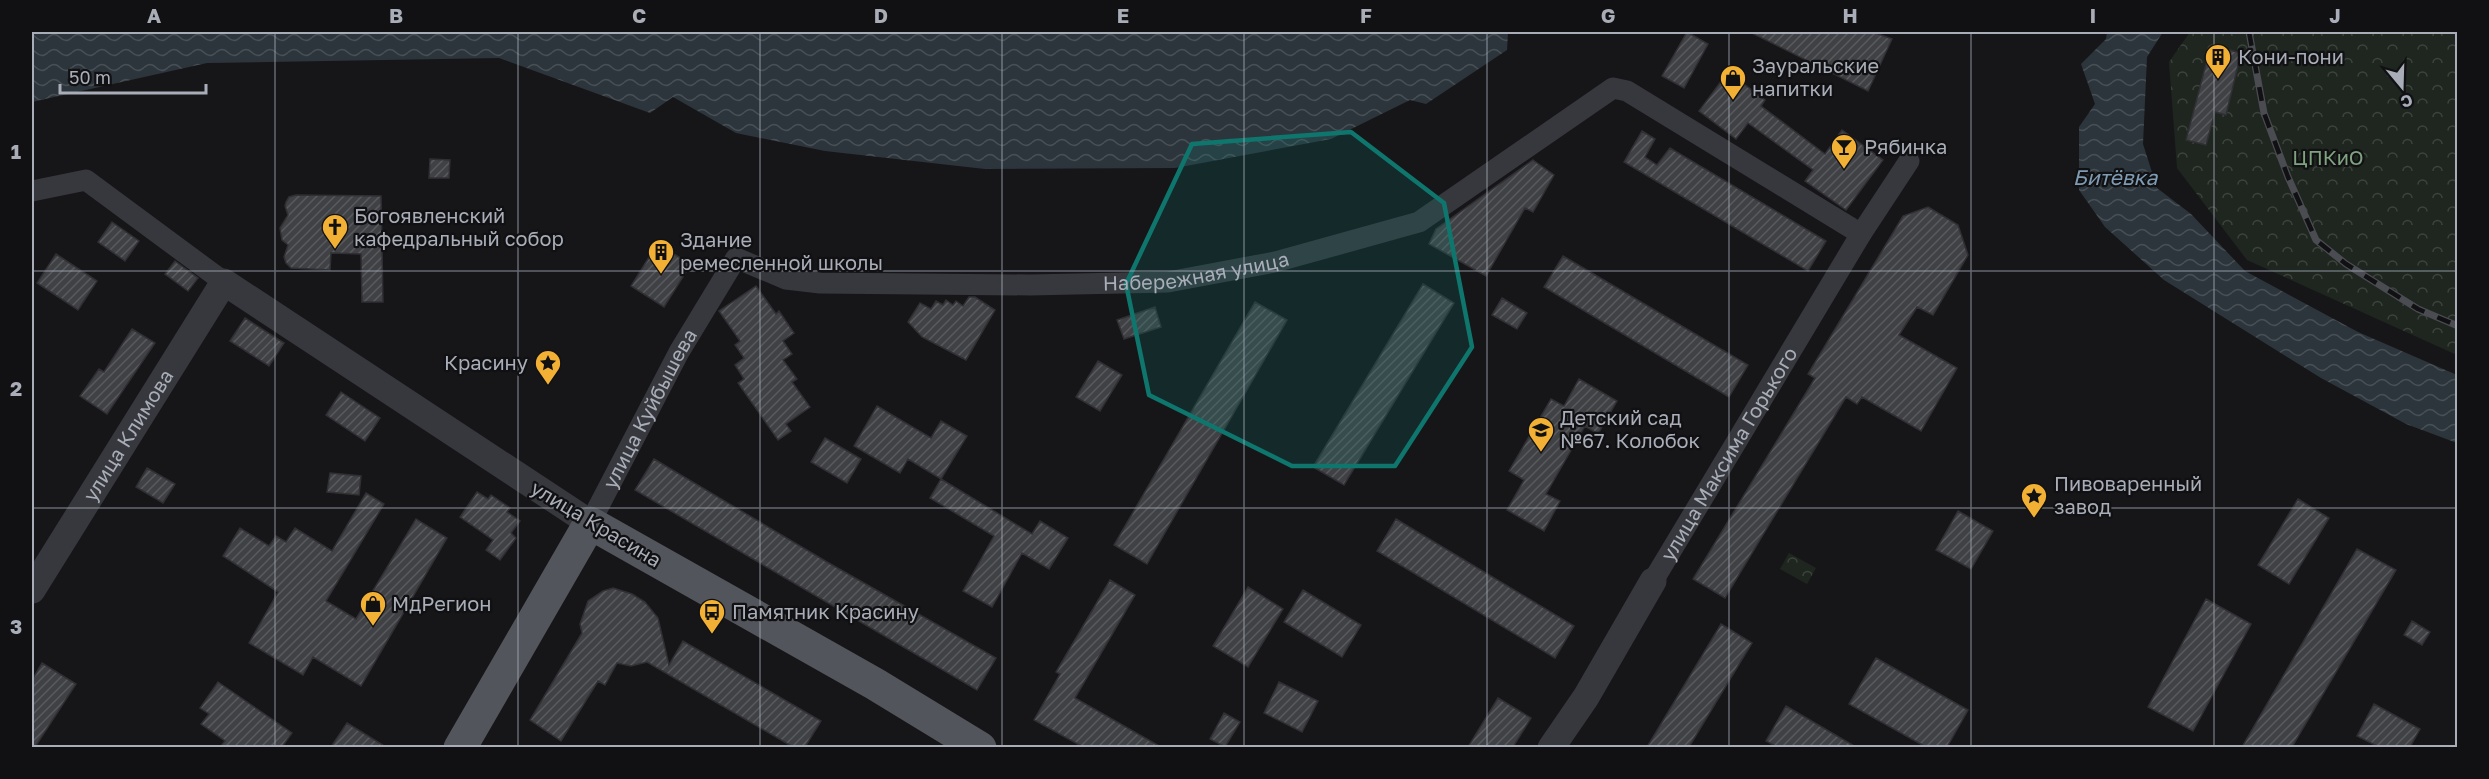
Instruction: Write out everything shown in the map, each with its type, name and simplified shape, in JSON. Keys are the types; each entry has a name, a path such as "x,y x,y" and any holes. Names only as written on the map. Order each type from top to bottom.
{"main road":[{"name":"улица Красина","path":"590,523 865,679 968,745"},
{"name":"улица Куйбышева","path":"460,747 590,523"}],"street":[{"name":"Набережная улица","path":"736,258 786,279 820,283 1030,285 1167,282 1275,262 1419,222 1613,88 1627,91 1861,234"},
{"name":"улица Максима Горького","path":"1551,747 1586,697 1861,234 1909,161"},
{"path":"32,191 86,180 224,282"},
{"name":"улица Куйбышева","path":"590,523 679,352 736,258"},
{"name":"улица Красина","path":"224,282 590,523"},
{"name":"улица Климова","path":"32,590 224,282"}],"highlighted area":[{"path":"1351,132 1444,203 1472,347 1395,466 1292,466 1149,395 1126,284 1192,144"}],"green space":[{"name":"ЦПКиО","path":"2190,32 2457,32 2457,355 2247,260 2177,168 2169,62"},
{"path":"1789,553 1816,568 1807,584 1780,569"}],"water":[{"path":"32,32 1508,32 1507,50 1426,104 1410,100 1331,139 1175,168 985,169 825,151 736,133 673,97 650,113 499,58 207,63 32,102"},
{"name":"Битёвка","path":"2107,32 2163,32 2147,57 2143,144 2157,188 2191,214 2245,271 2358,332 2457,375 2457,443 2406,424 2321,378 2164,280 2105,227 2079,190 2079,127 2095,104 2081,64 2106,39"}],"building":[{"path":"1687,32 1708,44 1684,88 1662,76"},
{"path":"1750,32 1873,32 1892,39 1868,91"},
{"name":"Кони-пони","path":"2211,45 2241,53 2226,115 2215,112 2206,145 2186,140"},
{"path":"1728,72 1765,100 1761,106 1825,154 1842,130 1883,160 1846,210 1805,181 1813,170 1748,123 1736,139 1699,111"},
{"path":"1642,131 1655,139 1645,157 1657,165 1670,148 1826,241 1808,271 1624,162"},
{"path":"430,159 450,160 449,178 429,178"},
{"path":"1533,160 1554,175 1533,212 1525,208 1486,276 1429,244 1436,229"},
{"name":"Богоявленский кафедральный собор","path":"296,195 381,196 383,302 362,302 361,254 331,253 330,270 291,268 286,263 284,257 288,245 282,240 280,228 288,215 286,202 289,197"},
{"path":"1928,207 1958,225 1968,255 1933,315 1917,307 1899,335 1957,368 1921,431 1862,397 1857,404 1846,397 1725,598 1693,579 1815,378 1808,374 1903,216"},
{"path":"112,222 139,241 125,261 98,242"},
{"name":"Здание ремесленной школы","path":"672,253 691,264 664,307 631,286 651,254 666,263"},
{"path":"56,254 97,281 78,310 37,283"},
{"path":"1563,256 1748,365 1729,397 1544,287"},
{"path":"175,261 198,278 188,291 165,274"},
{"path":"1423,284 1454,303 1344,485 1313,467"},
{"path":"756,286 776,314 779,311 794,333 783,341 792,354 783,360 797,379 792,382 810,407 786,424 791,431 778,440 738,383 744,379 735,365 744,358 735,345 740,341 719,311"},
{"path":"969,297 975,297 995,310 966,360 922,337 908,322 920,303 931,309 936,301 943,305 946,300 953,305 956,301 963,306"},
{"path":"1502,298 1527,313 1517,329 1492,315"},
{"path":"1255,302 1287,320 1147,564 1114,545"},
{"path":"1155,307 1161,327 1124,339 1117,320"},
{"path":"245,318 284,343 269,366 230,341"},
{"path":"132,329 155,343 107,414 80,396 99,369 104,372"},
{"path":"1098,361 1122,375 1100,411 1076,397"},
{"path":"1579,379 1617,401 1598,434 1585,426 1546,494 1560,501 1544,531 1507,510 1524,480 1509,471 1551,399 1564,406"},
{"path":"341,392 380,418 365,441 326,415"},
{"path":"877,406 931,438 941,421 967,436 941,479 908,459 900,473 854,446"},
{"path":"825,438 861,459 847,483 811,462"},
{"path":"654,459 827,562 996,658 977,690 635,490"},
{"path":"147,468 175,484 163,503 136,487"},
{"path":"330,473 361,476 359,495 327,492"},
{"path":"941,479 1032,534 1040,521 1068,538 1049,569 1022,553 992,607 963,591 994,536 930,498"},
{"path":"477,492 488,499 491,495 510,508 507,512 520,521 511,533 516,538 500,560 486,550 493,540 460,517"},
{"path":"366,493 384,504 326,601 356,619 416,519 447,538 361,686 313,657 303,675 249,643 278,592 223,556 240,528 269,546 276,536 286,542 295,528 332,551"},
{"path":"2298,499 2329,518 2289,584 2258,565"},
{"path":"1958,511 1993,531 1971,569 1936,550"},
{"path":"1396,519 1574,626 1555,658 1377,551"},
{"path":"2357,549 2396,570 2292,747 2242,747"},
{"path":"1110,580 1135,595 1075,698 1161,747 1083,747 1034,720 1060,674 1056,672"},
{"path":"1248,587 1283,609 1248,667 1213,646"},
{"path":"613,588 632,594 645,602 658,618 669,665 683,641 821,721 805,747 793,747 647,662 631,666 617,663 605,685 598,681 561,741 530,720 582,633 580,624 588,601 603,591"},
{"path":"1303,590 1361,625 1342,657 1284,622"},
{"path":"2206,599 2251,624 2193,731 2148,707"},
{"path":"2412,621 2430,632 2422,645 2404,635"},
{"path":"1721,624 1752,643 1689,747 1647,747"},
{"path":"1876,658 1968,710 1947,747 1926,747 1849,704"},
{"path":"42,663 76,684 35,747 32,747 32,680"},
{"path":"218,682 292,733 282,747 220,747 225,741 201,724 209,714 200,708"},
{"path":"1279,682 1318,701 1302,732 1264,713"},
{"path":"1498,698 1531,718 1513,747 1468,747"},
{"path":"2374,704 2420,729 2410,747 2379,747 2357,736"},
{"path":"1786,706 1856,747 1777,747 1766,741"},
{"path":"1224,713 1240,722 1225,747 1210,739"},
{"path":"347,723 386,747 331,747"}],"railway":[{"path":"2249,32 2264,113 2288,177 2316,240 2346,264 2418,309 2458,326"}],"place":[{"name":"Кони-пони","path":"2218,80"},
{"name":"Зауральские напитки","path":"1733,101"},
{"name":"Рябинка","path":"1844,170"},
{"name":"Богоявленский кафедральный собор","path":"335,250"},
{"name":"Здание ремесленной школы","path":"661,275"},
{"name":"Красину","path":"548,386"},
{"name":"Детский сад №67. Колобок","path":"1541,453"},
{"name":"Пивоваренный завод","path":"2034,519"},
{"name":"МдРегион","path":"373,627"},
{"name":"Памятник Красину","path":"712,635"}]}
